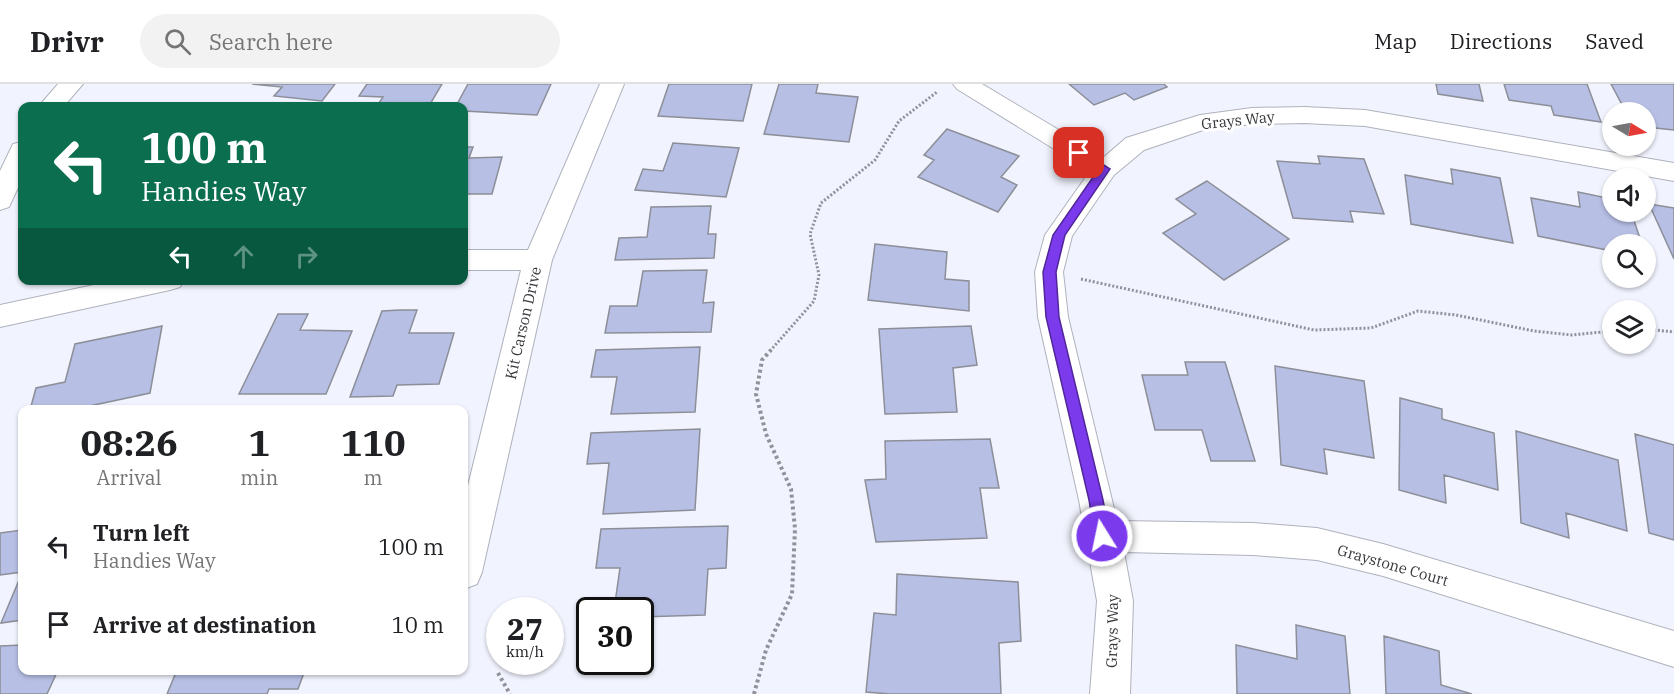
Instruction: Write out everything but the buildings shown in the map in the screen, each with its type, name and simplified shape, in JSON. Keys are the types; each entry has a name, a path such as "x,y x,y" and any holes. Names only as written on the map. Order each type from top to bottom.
{"street":[{"path":"54,102 70,84"},
{"name":"Kit Carson Drive","path":"468,555 537,260 612,84"},
{"path":"965,84 1105,169"},
{"name":"Grays Way","path":"1110,694 1115,601 1096,500 1053,317 1049,272 1059,235 1105,169 1135,144 1200,123 1252,116 1304,115 1365,118 1674,172"},
{"path":"0,201 18,159"},
{"path":"468,260 537,260"},
{"path":"0,316 146,285"},
{"name":"Graystone Court","path":"1102,536 1253,539 1317,544 1383,560 1674,649"}],"path":[{"path":"754,694 766,650 792,594 795,529 791,489 766,434 756,394 762,360 814,301 819,275 810,234 821,203 875,160 899,121 937,92"},
{"path":"1049,272 1314,330 1371,328 1418,311 1456,315 1534,331 1572,335 1602,332"},
{"path":"1656,330 1674,333"},
{"path":"499,675 510,694"}],"route":[{"path":"1079,153 1105,169 1059,235 1049,272 1053,317 1096,500 1102,536"}]}
